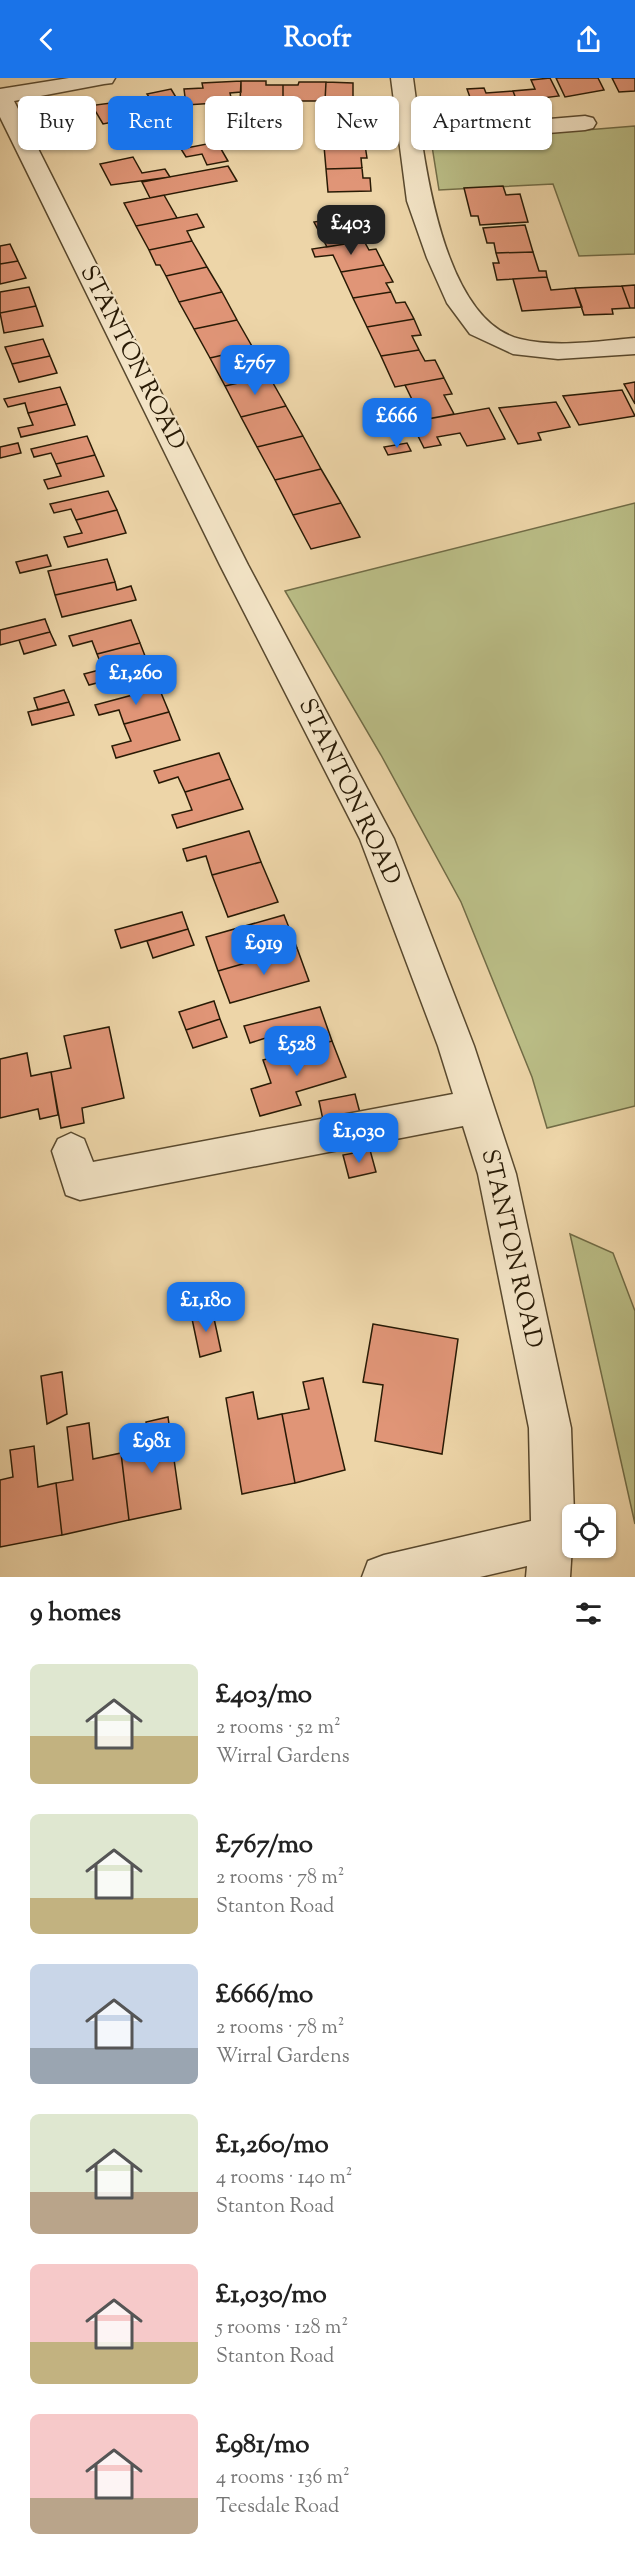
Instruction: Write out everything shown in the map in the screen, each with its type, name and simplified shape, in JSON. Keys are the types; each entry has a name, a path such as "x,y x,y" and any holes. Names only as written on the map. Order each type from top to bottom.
{"street":[{"path":"0,96 104,78"},
{"path":"402,78 411,131"},
{"name":"STANTON ROAD","path":"0,96 234,565 377,839 456,1046 497,1174 550,1428 550,1557"},
{"path":"552,126 585,123"},
{"path":"413,150 419,201 439,258 459,303 479,329 513,346 558,351 635,346"},
{"path":"71,1151 80,1182 476,1107"},
{"path":"384,1577 550,1557"}],"green space":[{"path":"635,126 635,254 579,256 553,184 439,190 433,150 552,150 552,133"},
{"path":"635,503 635,1106 547,1128 532,1077 461,902 381,755 285,591"},
{"path":"570,1234 613,1253 635,1311 635,1524"}],"building":[{"path":"550,78 559,96 515,96 513,91 535,89 531,80"},
{"path":"556,78 598,78 604,90 565,97"},
{"path":"612,78 635,78 635,91 619,92"},
{"path":"241,81 241,92 230,93 231,96 205,96 205,104 193,105 193,96 185,96 184,89 203,88 202,83"},
{"path":"241,81 266,81 266,85 283,85 283,96 240,96"},
{"path":"299,82 326,82 325,96 315,96 315,101 303,101 303,96 283,96 283,85 298,85"},
{"path":"326,82 353,83 353,96 325,96"},
{"path":"484,88 486,93 513,91 515,96 470,96 467,89"},
{"path":"171,89 175,96 148,96 147,94"},
{"path":"108,103 108,123 103,124 96,112 96,105"},
{"path":"205,144 205,150 222,150 228,161 207,165 202,154 186,157 182,150 193,150 193,147"},
{"path":"324,150 366,150 367,158 361,158 362,168 326,169"},
{"path":"133,157 142,173 165,169 170,177 111,185 100,164"},
{"path":"228,166 237,181 150,198 142,182"},
{"path":"362,168 363,178 370,178 371,191 328,192 326,169"},
{"path":"503,186 506,195 520,194 528,222 480,225 478,216 471,216 464,188"},
{"path":"164,195 177,218 136,226 124,203"},
{"path":"197,214 204,227 187,231 192,241 149,250 136,226"},
{"path":"358,215 365,230 359,230 364,241 327,247 314,222"},
{"path":"525,225 533,252 496,253 494,243 487,243 483,228"},
{"path":"192,241 207,267 166,276 160,265 156,265 149,250"},
{"path":"364,241 369,250 376,249 384,265 341,272 333,255 315,257 312,249"},
{"path":"10,244 18,261 0,264 0,246"},
{"path":"533,252 539,271 546,271 547,277 497,280 493,263 499,263 496,253"},
{"path":"18,261 26,278 0,284 0,264"},
{"path":"384,265 393,282 386,283 391,292 353,298 341,272"},
{"path":"207,267 222,292 179,302 166,276"},
{"path":"547,277 551,290 575,288 582,307 522,311 513,279"},
{"path":"635,285 635,308 630,308 622,286"},
{"path":"622,286 630,308 612,309 613,314 584,315 575,288"},
{"path":"29,287 36,306 0,313 0,292"},
{"path":"222,292 237,320 194,329 179,302"},
{"path":"391,292 396,303 405,302 414,319 367,327 353,298"},
{"path":"36,306 43,326 4,333 0,313"},
{"path":"414,319 421,335 412,336 419,350 381,356 367,327"},
{"path":"237,320 253,348 210,358 194,329"},
{"path":"43,339 50,356 12,364 5,347"},
{"path":"253,348 269,376 225,386 210,358"},
{"path":"419,350 425,361 435,360 444,378 395,387 381,356"},
{"path":"50,356 57,373 19,382 12,364"},
{"path":"269,376 286,406 241,417 225,386"},
{"path":"444,378 452,394 444,395 454,414 422,420 405,385"},
{"path":"635,382 635,404 624,384"},
{"path":"60,387 67,404 28,413 25,403 8,407 4,399"},
{"path":"622,390 635,416 579,425 563,396"},
{"path":"556,402 570,427 538,433 541,440 518,444 499,408"},
{"path":"67,404 75,425 21,437 18,428 33,425 28,413"},
{"path":"286,406 303,436 257,447 241,417"},
{"path":"489,408 505,439 467,446 460,433 437,437 441,445 424,448 416,432 427,430 422,420"},
{"path":"87,436 95,455 56,464 51,453 34,457 31,449"},
{"path":"303,436 321,469 275,480 257,447"},
{"path":"18,443 21,453 0,458 0,447"},
{"path":"407,443 411,451 388,455 384,447"},
{"path":"95,455 104,476 48,489 44,480 61,476 56,464"},
{"path":"321,469 341,503 293,515 275,480"},
{"path":"108,491 117,510 76,520 71,509 54,513 50,504"},
{"path":"341,503 360,537 311,549 293,515"},
{"path":"117,510 126,533 68,547 64,537 82,533 76,520"},
{"path":"47,555 51,566 20,573 16,562"},
{"path":"107,559 115,582 55,595 48,571"},
{"path":"115,582 117,590 131,586 136,600 62,617 55,595"},
{"path":"45,619 50,632 0,645 0,630"},
{"path":"131,620 140,643 97,654 92,641 73,646 69,636"},
{"path":"50,632 56,645 24,654 19,640"},
{"path":"140,643 150,669 89,685 84,674 103,669 97,654"},
{"path":"159,688 169,712 124,724 119,710 99,715 95,705"},
{"path":"64,690 69,702 38,710 34,698"},
{"path":"69,702 74,715 32,725 28,712"},
{"path":"169,712 180,740 116,758 112,746 131,741 124,724"},
{"path":"219,753 230,779 185,792 178,777 159,783 154,771"},
{"path":"230,779 243,809 177,828 172,815 192,810 185,792"},
{"path":"249,831 261,862 212,875 206,856 187,861 183,849"},
{"path":"261,862 278,902 228,917 212,875"},
{"path":"182,912 188,929 121,948 115,930"},
{"path":"284,915 297,948 218,971 206,937"},
{"path":"188,929 194,945 153,958 147,941"},
{"path":"297,948 309,981 230,1003 218,971"},
{"path":"214,1001 220,1019 186,1030 179,1012"},
{"path":"320,1007 332,1041 278,1055 272,1036 250,1043 244,1026"},
{"path":"220,1019 227,1037 193,1048 186,1030"},
{"path":"109,1027 124,1098 82,1108 84,1123 61,1128 51,1072 71,1068 64,1036"},
{"path":"332,1041 346,1077 296,1092 301,1105 260,1116 251,1089 271,1083 263,1060"},
{"path":"27,1053 31,1076 51,1072 58,1115 40,1119 38,1109 0,1118 0,1059"},
{"path":"355,1094 360,1113 323,1120 319,1101"},
{"path":"370,1150 376,1172 349,1178 343,1155"},
{"path":"212,1309 221,1351 200,1357 191,1314"},
{"path":"373,1324 458,1339 442,1454 375,1441 383,1385 363,1382"},
{"path":"62,1372 67,1414 47,1424 41,1376"},
{"path":"323,1378 345,1470 295,1483 282,1414 309,1409 303,1382"},
{"path":"253,1392 258,1419 282,1414 295,1483 242,1494 226,1398"},
{"path":"168,1417 181,1509 129,1520 121,1453 150,1447 146,1422"},
{"path":"89,1423 93,1459 121,1453 129,1520 62,1535 56,1483 73,1480 67,1427"},
{"path":"34,1446 38,1487 56,1483 62,1535 0,1547 0,1480 13,1477 10,1450"}]}
